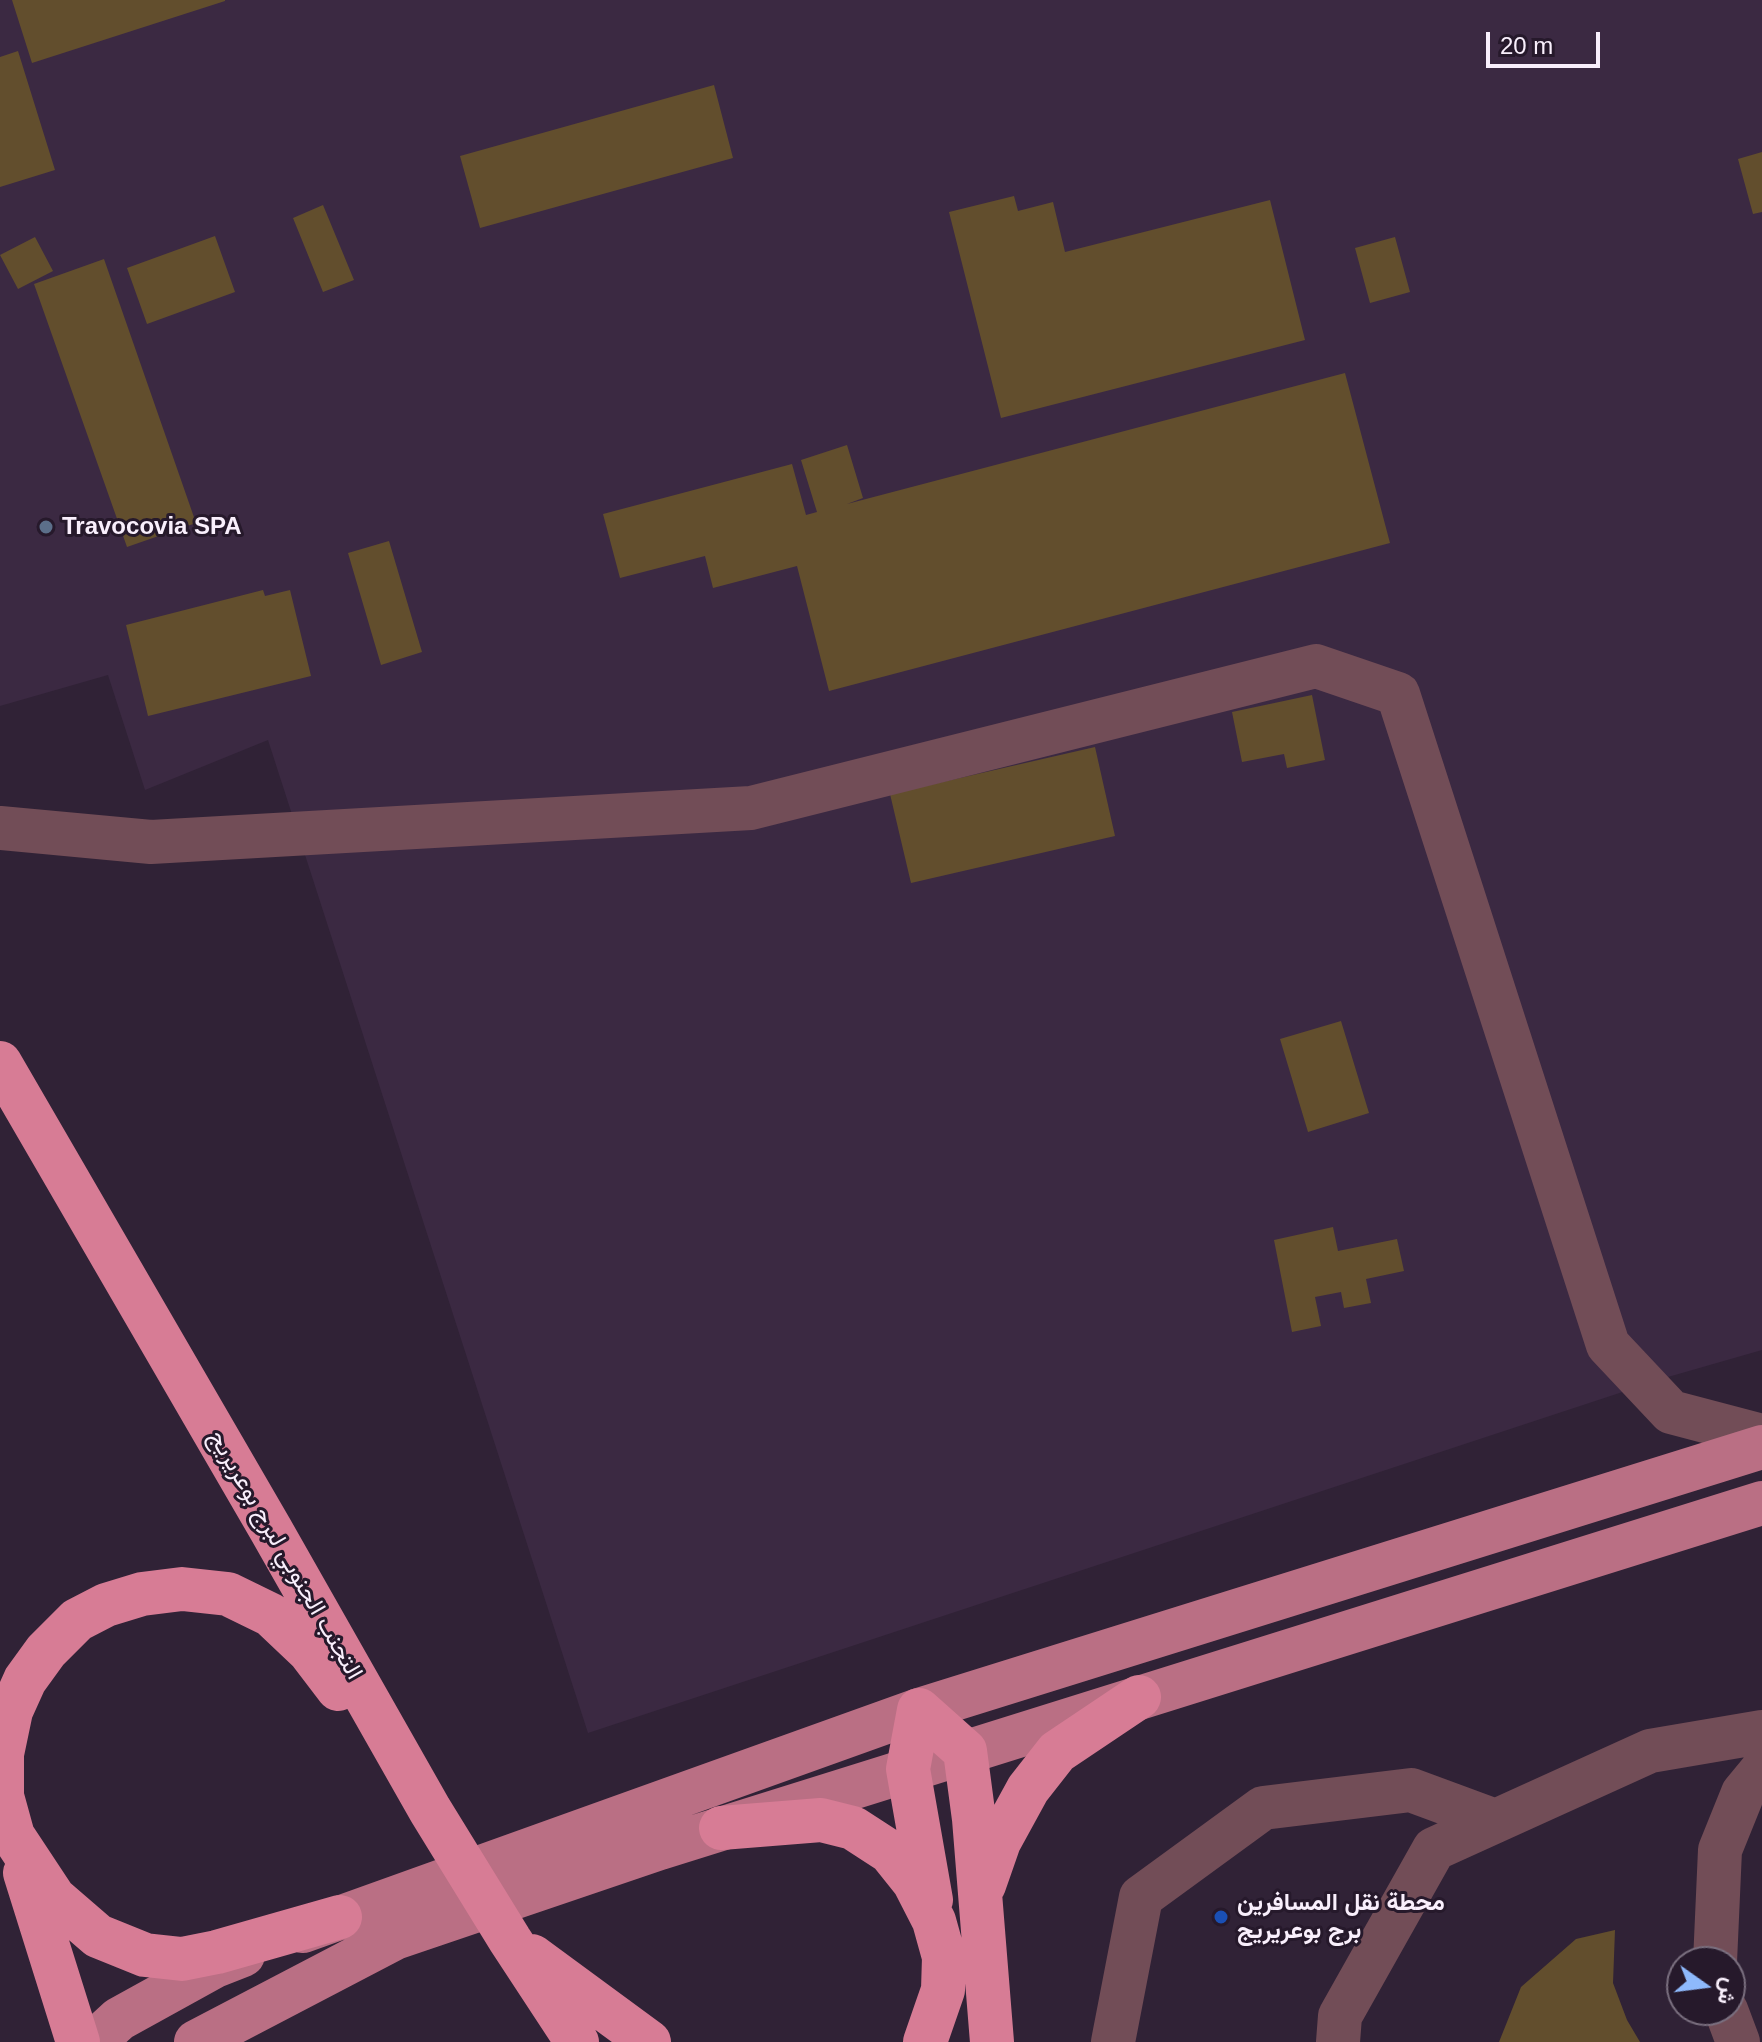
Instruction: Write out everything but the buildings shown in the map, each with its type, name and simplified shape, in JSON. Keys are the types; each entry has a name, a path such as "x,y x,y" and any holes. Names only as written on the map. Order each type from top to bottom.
{"highway":[{"name":"التجنب الجنوبي لبرج بوعريريج","path":"0,1063 430,1810 577,2042"},
{"path":"78,2042 2,1796 2,1754 11,1711 25,1680 46,1651 77,1620 106,1605 142,1594 182,1589 228,1594 271,1615 309,1651 430,1810"},
{"path":"980,1894 999,1842 1028,1789 1057,1752 1139,1697"},
{"path":"919,1710 965,1751 974,1819 992,2042"},
{"path":"919,1710 908,1769 934,1921 944,1957 943,1990 925,2042"},
{"path":"721,1828 821,1820 853,1828 890,1852 914,1882 934,1921"},
{"path":"13,1836 54,1898 98,1936 145,1955 182,1959 340,1917"},
{"path":"510,1940 649,2042"}],"main road":[{"path":"94,2042 119,2019 215,1966 340,1917 613,1822 919,1710 1762,1447"},
{"path":"196,2042 395,1938 721,1828 1762,1503"}],"lane":[{"path":"0,828 151,842 751,808 1316,666 1398,694 1608,1345 1671,1412 1762,1436"},
{"path":"1338,2042 1340,2016 1434,1849 1650,1751 1762,1732"},
{"path":"1716,1946 1720,1850 1743,1793 1762,1770"},
{"path":"1113,2042 1141,1897 1263,1808 1411,1790 1495,1821"}],"shaded area":[{"path":"0,0 1762,0 1762,1350 1668,1377 588,1733 268,740 145,790 108,675 0,706"}],"place":[{"name":"Travocovia SPA","path":"46,527"},
{"name":"محطة نقل المسافرين برج بوعريريج","path":"1221,1917"}]}
